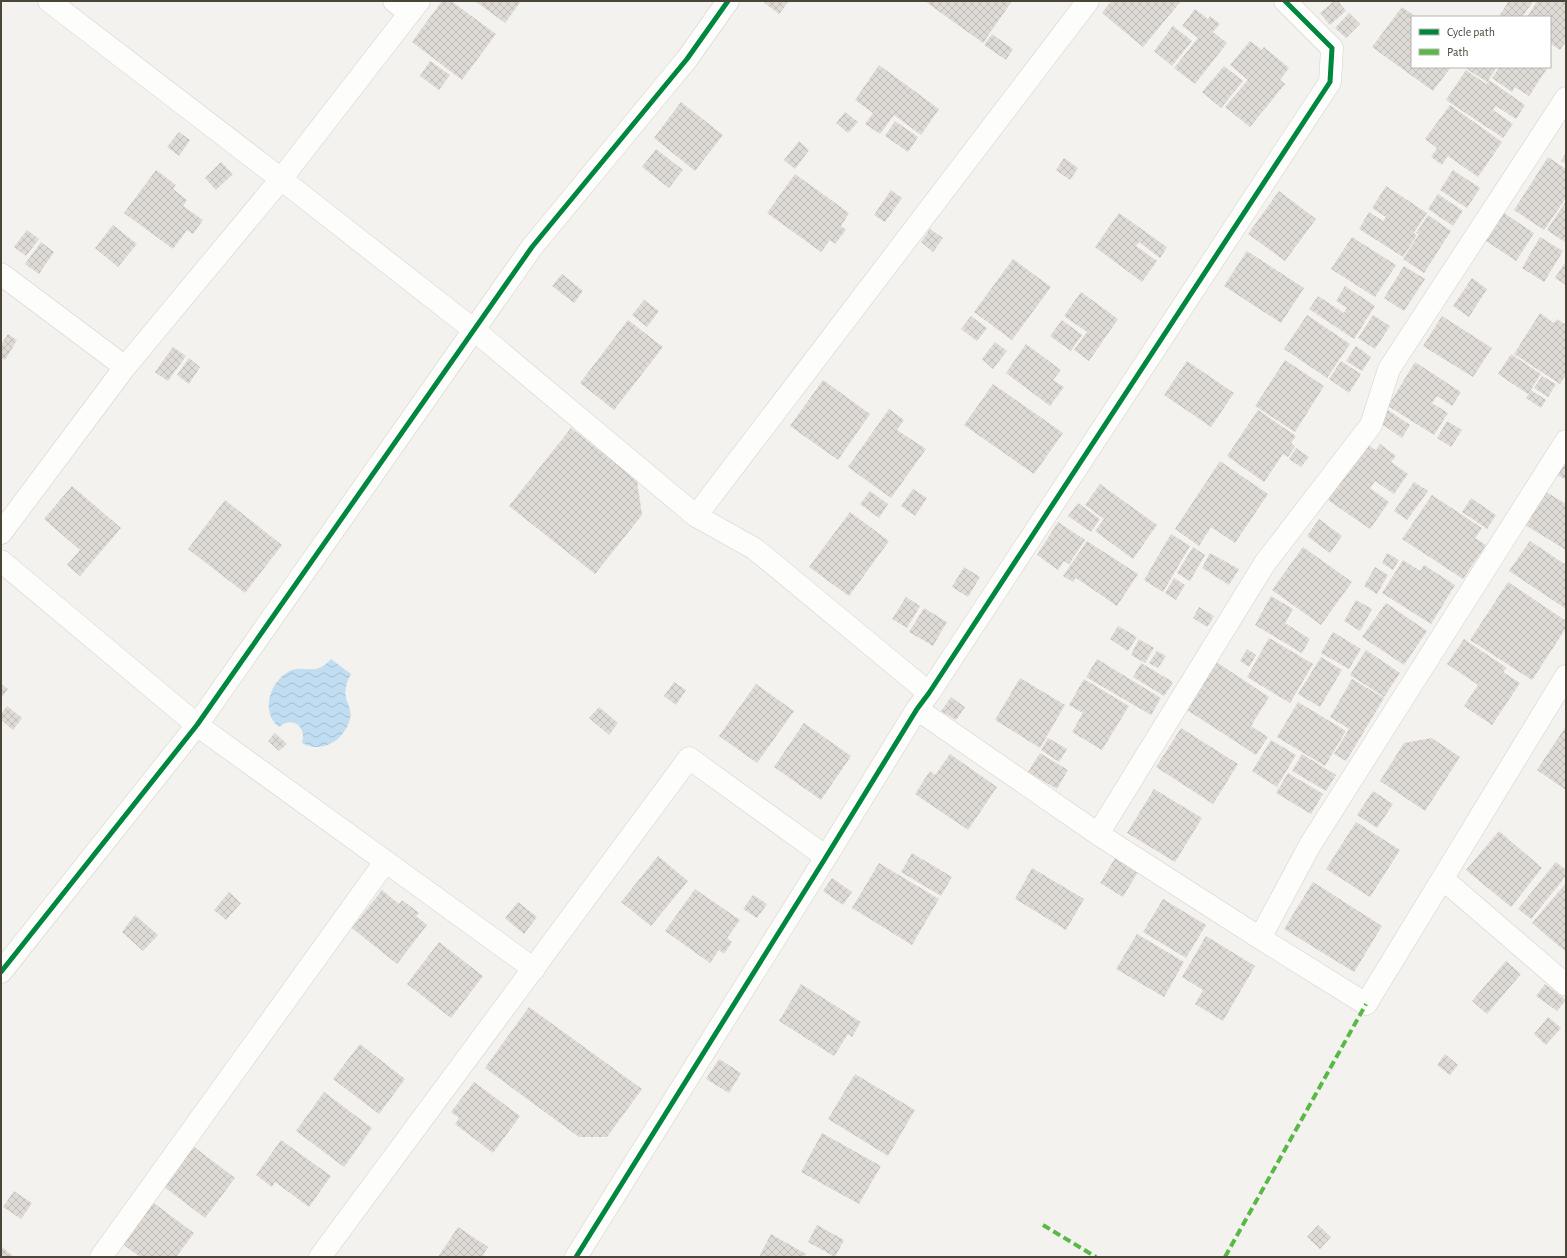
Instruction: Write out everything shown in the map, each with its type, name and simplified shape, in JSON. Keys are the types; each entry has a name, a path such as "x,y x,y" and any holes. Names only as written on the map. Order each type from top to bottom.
{"street":[{"path":"49,1 281,179 474,330 696,516 755,549 923,701 1098,834 1366,1004 1565,678"},
{"path":"1,972 197,726 532,247 687,59 728,1"},
{"path":"696,516 1088,1"},
{"path":"576,1257 923,701 1330,82 1332,48 1285,1"},
{"path":"1,533 125,367 281,179 408,5"},
{"path":"1098,834 1266,563 1371,425 1389,369 1566,98"},
{"path":"1,274 125,367"},
{"path":"1260,938 1310,845 1566,441"},
{"path":"1,561 197,726 534,969"},
{"path":"320,1257 689,758 826,856"},
{"path":"101,1257 385,862"},
{"path":"1443,879 1566,985"}],"water":[{"path":"331,659 351,674 345,691 350,711 350,719 343,734 337,739 324,746 310,746 302,743 302,732 298,724 289,722 279,727 273,721 269,706 270,698 276,683 288,672 299,669 319,668"}],"building":[{"path":"442,1 451,1 496,34 462,80 412,42"},
{"path":"475,1 521,1 505,23"},
{"path":"762,1 789,1 779,14"},
{"path":"1012,1 983,43 926,2"},
{"path":"1111,1 1181,1 1143,47 1102,13"},
{"path":"1334,1 1338,1 1346,11 1330,25 1320,13"},
{"path":"1509,1 1529,1 1532,3 1523,16 1499,16"},
{"path":"1537,1 1566,1 1566,41 1560,50 1551,44 1551,16 1528,16"},
{"path":"1402,7 1415,16 1411,16 1411,68 1450,68 1433,91 1372,47"},
{"path":"1195,9 1208,19 1210,16 1220,24 1213,32 1227,43 1195,84 1174,68 1198,38 1182,26"},
{"path":"1349,13 1360,24 1346,38 1335,28"},
{"path":"1173,26 1192,41 1172,66 1154,51"},
{"path":"992,34 1013,49 1006,60 984,45"},
{"path":"1250,41 1262,50 1264,47 1289,68 1280,80 1285,84 1250,127 1225,107 1248,80 1230,65"},
{"path":"430,61 450,75 439,90 420,76"},
{"path":"879,65 939,109 921,135 894,115 880,134 865,124 873,113 855,100"},
{"path":"1224,66 1243,81 1221,108 1202,92"},
{"path":"1468,68 1496,68 1487,82"},
{"path":"1499,68 1547,68 1529,96 1515,87 1512,92 1492,78"},
{"path":"1466,70 1486,84 1489,80 1525,105 1516,119 1496,106 1493,110 1513,124 1503,138 1446,100"},
{"path":"681,102 723,135 695,171 654,138"},
{"path":"1450,105 1502,142 1478,177 1448,156 1442,165 1431,157 1437,148 1425,139"},
{"path":"845,112 858,122 848,133 836,123"},
{"path":"895,121 918,137 908,152 885,136"},
{"path":"179,132 190,140 179,156 167,147"},
{"path":"799,141 809,150 795,169 784,160"},
{"path":"656,149 683,170 669,188 642,167"},
{"path":"1566,153 1566,164 1561,161"},
{"path":"1548,157 1566,169 1566,198 1544,230 1514,210"},
{"path":"1064,158 1078,168 1070,180 1056,170"},
{"path":"221,162 233,174 216,190 205,178"},
{"path":"156,170 176,185 173,189 187,200 183,206 203,220 193,234 187,230 173,249 124,213"},
{"path":"1453,170 1480,188 1467,208 1440,190"},
{"path":"795,174 849,213 841,226 846,230 835,244 830,240 821,252 767,213"},
{"path":"1386,186 1427,213 1414,233 1417,235 1403,257 1359,229 1369,212 1383,221 1386,217 1372,208"},
{"path":"891,190 902,198 885,222 874,215"},
{"path":"1279,191 1316,219 1285,261 1248,234"},
{"path":"1438,194 1463,211 1453,226 1428,209"},
{"path":"1566,201 1566,243 1547,230"},
{"path":"1119,213 1167,247 1160,258 1139,242 1136,246 1157,261 1142,282 1095,247"},
{"path":"1504,213 1534,233 1516,261 1486,241"},
{"path":"1428,215 1451,231 1424,273 1403,259 1419,234 1416,233"},
{"path":"113,225 137,244 118,267 95,248"},
{"path":"930,229 943,238 933,252 921,242"},
{"path":"27,230 39,239 26,256 14,247"},
{"path":"1352,237 1396,265 1375,297 1331,269"},
{"path":"1540,237 1563,251 1544,282 1522,268"},
{"path":"41,242 54,252 39,274 25,264"},
{"path":"1247,251 1304,288 1281,323 1224,286"},
{"path":"1013,259 1051,287 1012,340 974,312"},
{"path":"1566,261 1566,285 1555,278"},
{"path":"1404,266 1425,279 1404,311 1384,298"},
{"path":"562,274 583,291 574,303 552,286"},
{"path":"1472,278 1487,289 1469,317 1453,306"},
{"path":"1345,286 1375,306 1354,339 1309,309 1318,296 1344,313 1347,308 1336,301"},
{"path":"1081,292 1118,319 1089,361 1074,350 1087,332 1064,316"},
{"path":"644,300 659,311 647,327 632,315"},
{"path":"1540,313 1554,323 1557,319 1566,325 1566,375 1560,384 1514,354"},
{"path":"1307,315 1350,344 1327,378 1284,349"},
{"path":"1373,315 1390,326 1375,349 1358,338"},
{"path":"971,316 987,328 977,341 961,329"},
{"path":"1442,316 1492,348 1473,377 1423,346"},
{"path":"628,320 663,347 614,410 580,383"},
{"path":"1062,320 1082,335 1071,351 1050,336"},
{"path":"8,334 17,340 5,360 1,358 1,345"},
{"path":"995,342 1007,351 993,369 982,359"},
{"path":"1026,344 1061,370 1053,380 1064,387 1050,406 1006,373"},
{"path":"1356,346 1371,357 1362,371 1346,361"},
{"path":"173,347 186,356 168,381 155,372"},
{"path":"1511,354 1541,374 1528,394 1498,374"},
{"path":"189,358 200,367 189,384 177,375"},
{"path":"1285,360 1324,386 1295,432 1255,406"},
{"path":"1187,361 1234,393 1211,427 1164,395"},
{"path":"1341,361 1361,374 1349,393 1329,379"},
{"path":"1415,362 1461,392 1452,406 1437,396 1432,403 1448,413 1434,435 1388,406"},
{"path":"1542,376 1556,384 1548,397 1534,388"},
{"path":"823,380 870,414 838,460 790,426"},
{"path":"993,384 1063,433 1034,474 964,425"},
{"path":"1531,390 1546,400 1541,408 1526,398"},
{"path":"889,409 904,420 897,430 926,449 891,498 848,467"},
{"path":"1258,410 1296,436 1291,443 1295,447 1288,457 1283,454 1264,482 1227,456"},
{"path":"1388,410 1410,425 1402,438 1380,423"},
{"path":"1447,421 1462,430 1451,447 1437,438"},
{"path":"571,428 637,480 642,515 595,574 509,506"},
{"path":"1363,442 1376,450 1380,444 1396,456 1391,462 1408,474 1394,494 1375,481 1370,488 1389,502 1370,529 1325,498"},
{"path":"1296,448 1309,457 1301,467 1289,459"},
{"path":"1566,459 1566,480 1556,474"},
{"path":"1220,461 1268,494 1235,543 1211,527 1199,546 1175,529"},
{"path":"1414,482 1428,491 1407,520 1394,511"},
{"path":"1100,484 1157,525 1133,559 1095,531 1104,519 1085,505"},
{"path":"72,486 121,528 80,576 67,565 80,550 44,519"},
{"path":"913,489 927,498 915,516 901,506"},
{"path":"1543,490 1566,504 1566,550 1522,523"},
{"path":"870,491 888,504 879,518 860,504"},
{"path":"1432,495 1482,528 1475,538 1486,545 1463,579 1402,539"},
{"path":"1471,498 1496,515 1487,529 1462,512"},
{"path":"225,500 282,545 245,593 188,549"},
{"path":"1078,503 1100,519 1091,532 1068,516"},
{"path":"850,512 889,541 849,596 809,567"},
{"path":"1319,519 1342,536 1330,553 1307,536"},
{"path":"1058,522 1085,540 1069,564 1064,561 1058,570 1037,555"},
{"path":"1171,534 1190,546 1163,592 1144,580"},
{"path":"1087,541 1138,574 1117,606 1076,578 1073,582 1063,576"},
{"path":"1530,541 1566,565 1566,609 1509,571"},
{"path":"1193,547 1205,555 1190,581 1177,573"},
{"path":"1303,547 1352,582 1321,625 1272,590"},
{"path":"1210,553 1239,569 1229,585 1202,568"},
{"path":"1387,553 1399,560 1393,570 1382,563"},
{"path":"1403,560 1420,571 1424,565 1455,585 1431,624 1382,593"},
{"path":"964,567 980,577 968,597 952,587"},
{"path":"1375,567 1388,575 1377,594 1364,586"},
{"path":"1174,578 1185,585 1176,600 1165,593"},
{"path":"1508,582 1566,621 1566,628 1532,680 1470,640"},
{"path":"1271,596 1293,609 1285,623 1310,639 1302,653 1255,625"},
{"path":"906,597 920,606 907,628 892,619"},
{"path":"1356,600 1372,609 1360,631 1344,621"},
{"path":"1386,603 1427,631 1404,665 1362,637"},
{"path":"1199,607 1214,616 1207,627 1193,618"},
{"path":"924,608 947,622 933,646 909,632"},
{"path":"1118,626 1137,637 1128,651 1110,639"},
{"path":"1333,632 1361,649 1349,669 1321,653"},
{"path":"1269,638 1313,664 1290,703 1247,677"},
{"path":"1139,639 1154,648 1145,663 1131,655"},
{"path":"1464,639 1507,668 1503,672 1520,683 1492,725 1464,706 1478,685 1447,664"},
{"path":"1247,649 1256,655 1249,667 1240,661"},
{"path":"1366,650 1400,673 1384,697 1350,675"},
{"path":"1157,651 1166,656 1158,668 1149,663"},
{"path":"1321,657 1342,670 1320,707 1298,694"},
{"path":"1097,659 1161,698 1151,715 1086,677"},
{"path":"1215,661 1269,697 1251,726 1268,737 1256,755 1184,708"},
{"path":"1141,663 1173,682 1164,696 1133,677"},
{"path":"1020,678 1065,705 1040,748 995,720"},
{"path":"1084,679 1129,706 1102,750 1072,732 1083,713 1069,705"},
{"path":"1352,679 1384,698 1346,761 1334,754 1349,729 1330,717"},
{"path":"674,682 686,690 676,705 664,696"},
{"path":"1,684 8,689 1,698"},
{"path":"756,684 794,711 757,763 719,736"},
{"path":"951,697 965,707 956,720 941,711"},
{"path":"1298,702 1346,731 1325,766 1277,737"},
{"path":"7,706 22,718 13,730 1,720 1,714"},
{"path":"599,707 618,723 609,735 589,718"},
{"path":"804,723 851,756 821,800 774,767"},
{"path":"1566,726 1566,790 1537,770"},
{"path":"1181,728 1238,764 1213,804 1156,767"},
{"path":"275,733 287,744 279,751 268,741"},
{"path":"1048,738 1067,749 1059,762 1041,750"},
{"path":"1432,738 1460,757 1425,811 1380,781 1404,743"},
{"path":"1271,740 1296,755 1277,787 1252,771"},
{"path":"1040,753 1068,770 1057,789 1028,772"},
{"path":"950,754 997,787 968,830 915,794 930,771 935,775"},
{"path":"1302,754 1336,775 1326,791 1292,771"},
{"path":"1288,773 1323,794 1311,814 1276,793"},
{"path":"1154,789 1202,818 1175,862 1127,833"},
{"path":"1373,791 1393,804 1377,828 1357,815"},
{"path":"1356,822 1400,850 1370,897 1326,869"},
{"path":"1499,831 1542,868 1511,907 1466,870"},
{"path":"912,853 952,877 941,896 901,872"},
{"path":"658,856 688,881 651,926 621,902"},
{"path":"1115,858 1138,872 1123,897 1100,883"},
{"path":"1556,862 1566,870 1566,876 1531,919 1518,909"},
{"path":"879,863 939,899 912,945 852,908"},
{"path":"1032,868 1084,899 1066,930 1015,899"},
{"path":"832,878 852,892 843,905 823,891"},
{"path":"1313,882 1382,926 1354,972 1284,929"},
{"path":"1566,883 1566,952 1532,923"},
{"path":"695,889 740,920 727,938 732,942 724,954 719,950 710,963 665,931"},
{"path":"382,890 399,904 402,900 419,913 416,916 427,925 397,964 352,928"},
{"path":"229,892 241,903 226,920 214,910"},
{"path":"753,895 767,904 757,918 743,909"},
{"path":"1163,899 1206,925 1186,958 1143,932"},
{"path":"518,902 537,917 524,934 505,918"},
{"path":"135,915 158,935 143,951 122,932"},
{"path":"1137,934 1184,962 1164,997 1116,969"},
{"path":"1206,936 1255,966 1223,1021 1195,1004 1203,990 1182,977"},
{"path":"439,942 483,976 451,1018 407,984"},
{"path":"1506,961 1521,974 1487,1014 1472,1001"},
{"path":"801,984 861,1022 852,1037 848,1034 834,1056 779,1021"},
{"path":"1545,984 1566,1000 1557,1011 1536,996"},
{"path":"529,1007 642,1089 607,1137 579,1137 485,1068"},
{"path":"1548,1017 1561,1028 1546,1045 1534,1034"},
{"path":"360,1044 405,1079 379,1114 333,1079"},
{"path":"1445,1054 1458,1065 1450,1075 1437,1065"},
{"path":"719,1059 741,1073 729,1093 706,1079"},
{"path":"855,1074 915,1110 888,1156 828,1119"},
{"path":"474,1082 520,1116 493,1153 455,1124 459,1118 451,1112"},
{"path":"324,1092 372,1128 344,1167 296,1131"},
{"path":"822,1133 881,1166 859,1204 801,1172"},
{"path":"281,1140 331,1176 309,1207 275,1182 272,1187 256,1175"},
{"path":"189,1143 235,1178 205,1218 159,1183"},
{"path":"14,1191 32,1203 21,1219 3,1207"},
{"path":"151,1201 194,1233 176,1257 140,1257 120,1242"},
{"path":"817,1225 844,1240 835,1257 808,1242"},
{"path":"1318,1225 1331,1237 1320,1249 1307,1237"},
{"path":"458,1227 488,1247 483,1255 486,1257 438,1257"},
{"path":"771,1234 806,1254 804,1257 759,1257"},
{"path":"1,1246 14,1257 1,1257"}],"marked path":[{"path":"1225,1257 1366,1004"},
{"path":"1043,1225 1096,1257"}],"cycle path":[{"path":"1,972 197,725 532,247 687,59 728,1"},
{"path":"576,1257 917,709 929,693 1330,82 1332,48 1285,1"}]}
